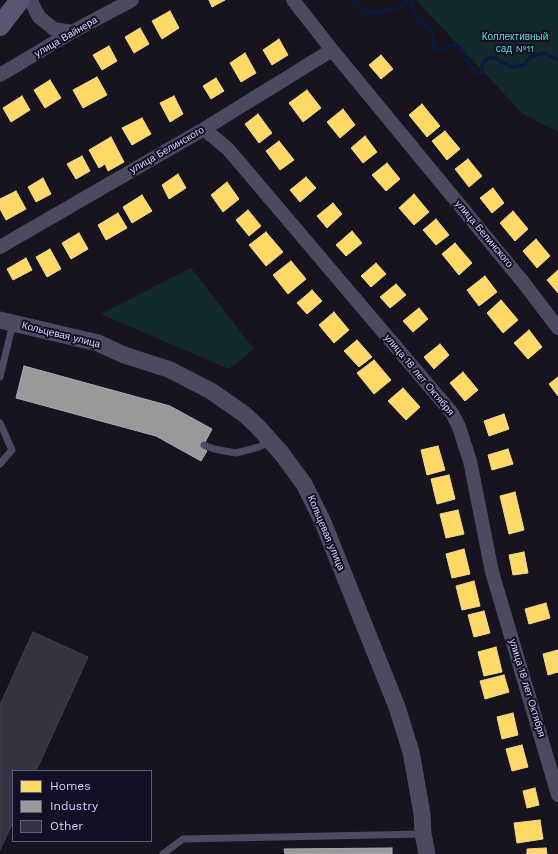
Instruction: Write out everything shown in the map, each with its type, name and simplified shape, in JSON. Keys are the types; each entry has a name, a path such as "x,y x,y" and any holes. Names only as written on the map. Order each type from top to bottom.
{"main road":[{"path":"0,26 20,0"}],"street":[{"path":"32,0 32,3 39,16 54,28 72,32"},
{"name":"улица Вайнера","path":"0,75 72,32 132,0"},
{"name":"улица Белинского","path":"293,0 332,50 523,282 558,328"},
{"name":"улица Белинского","path":"0,247 204,129 332,50"},
{"name":"улица 18 лет Октября","path":"204,129 228,149 452,413 459,427 470,461 492,572 558,795"},
{"name":"Кольцевая улица","path":"7,322 98,343 124,355 168,369 211,391 258,426 271,440 293,468 314,501 386,680 411,752 422,814 423,834 427,854"}],"lane":[{"path":"0,376 7,322"},
{"path":"0,423 12,450 0,464"},
{"path":"204,445 219,450 236,453 259,446 271,440"},
{"path":"163,854 183,839 423,834"}],"green space":[{"name":"Коллективный сад №11","path":"416,0 558,0 558,132 523,114"},
{"path":"191,268 254,349 229,369 101,314"}],"building: Homes":[{"path":"209,0 225,0 212,7"},
{"path":"170,11 179,28 162,39 152,21"},
{"path":"140,28 149,44 134,53 125,37"},
{"path":"279,39 288,55 272,65 263,50"},
{"path":"109,46 117,61 102,70 93,55"},
{"path":"245,53 256,73 241,82 230,63"},
{"path":"381,55 393,69 381,79 369,65"},
{"path":"97,77 107,95 83,108 73,90"},
{"path":"216,78 224,91 211,99 203,86"},
{"path":"50,80 61,98 45,108 34,90"},
{"path":"307,90 321,108 303,122 289,103"},
{"path":"22,96 30,110 11,122 3,108"},
{"path":"174,96 183,114 170,122 160,103"},
{"path":"422,104 440,126 427,137 409,115"},
{"path":"343,109 355,125 340,138 327,122"},
{"path":"258,114 272,133 259,143 245,124"},
{"path":"142,118 151,134 132,145 122,128"},
{"path":"445,131 460,149 447,160 432,141"},
{"path":"365,136 377,152 363,163 351,148"},
{"path":"111,137 124,162 108,171 105,164 99,168 89,150"},
{"path":"279,141 294,160 280,170 266,151"},
{"path":"82,156 90,171 76,179 67,164"},
{"path":"468,159 482,176 469,187 455,169"},
{"path":"387,163 400,179 386,191 372,175"},
{"path":"178,174 186,188 169,199 162,185"},
{"path":"306,177 316,188 300,202 290,190"},
{"path":"43,178 51,194 36,202 28,187"},
{"path":"227,182 239,199 223,212 211,195"},
{"path":"493,188 504,203 492,213 480,198"},
{"path":"16,191 26,209 6,220 0,209 0,199"},
{"path":"414,194 429,212 414,225 399,208"},
{"path":"142,195 152,211 132,223 123,207"},
{"path":"333,203 342,214 327,228 317,216"},
{"path":"248,210 261,226 249,236 236,220"},
{"path":"513,211 528,229 515,241 500,223"},
{"path":"118,213 127,228 106,240 98,225"},
{"path":"436,219 449,235 436,245 423,230"},
{"path":"352,231 362,243 346,256 336,245"},
{"path":"266,232 283,252 266,266 249,245"},
{"path":"79,233 88,249 71,259 62,243"},
{"path":"536,239 550,256 537,268 523,251"},
{"path":"455,243 472,263 459,275 442,254"},
{"path":"50,249 61,269 47,277 36,257"},
{"path":"26,258 32,270 13,280 7,269"},
{"path":"291,261 306,279 288,294 273,275"},
{"path":"376,263 386,274 371,287 361,276"},
{"path":"558,270 558,293 547,280"},
{"path":"485,276 497,292 479,306 467,290"},
{"path":"396,284 406,295 390,308 380,297"},
{"path":"312,290 322,301 307,314 297,303"},
{"path":"501,300 518,320 503,333 487,313"},
{"path":"419,308 428,319 413,332 403,321"},
{"path":"334,312 349,330 334,343 319,325"},
{"path":"529,330 542,347 528,359 514,343"},
{"path":"357,340 372,357 359,367 344,351"},
{"path":"440,344 449,355 434,369 424,357"},
{"path":"374,360 391,380 374,394 357,373"},
{"path":"463,372 478,390 465,401 450,383"},
{"path":"558,377 558,396 549,384"},
{"path":"403,388 420,407 406,420 388,401"},
{"path":"504,414 509,429 489,436 484,421"},
{"path":"438,446 445,470 427,475 421,450"},
{"path":"508,449 513,464 492,470 488,455"},
{"path":"449,475 455,499 437,504 431,479"},
{"path":"515,492 524,530 509,534 500,496"},
{"path":"458,510 464,534 446,538 440,514"},
{"path":"464,549 470,574 452,578 446,554"},
{"path":"524,552 528,573 513,575 509,555"},
{"path":"474,581 480,606 462,610 456,586"},
{"path":"546,603 550,618 529,624 525,609"},
{"path":"484,611 490,633 474,637 468,615"},
{"path":"496,647 502,672 484,676 478,652"},
{"path":"558,650 558,672 548,675 543,654"},
{"path":"504,675 509,692 485,699 480,681"},
{"path":"513,713 518,735 502,739 497,717"},
{"path":"522,745 528,767 512,771 506,749"},
{"path":"535,788 539,805 527,808 523,791"},
{"path":"540,820 543,839 517,843 514,823"},
{"path":"546,848 547,854 527,854 527,849"}],"building: Industry":[{"path":"24,366 170,406 212,429 202,448 207,451 201,461 156,436 16,398"},
{"path":"392,848 392,854 285,854 284,849"}],"building: Other":[{"path":"33,632 88,657 36,770 12,770 12,824 0,850 0,705"}],"waterway":[{"path":"355,0 358,6 368,13 393,10 407,1 411,2 417,20 432,30 433,44 435,48 441,50 454,44 459,48 478,75 482,71 482,66 486,59 494,57 512,67 524,65 530,57 544,53 558,60"}]}
